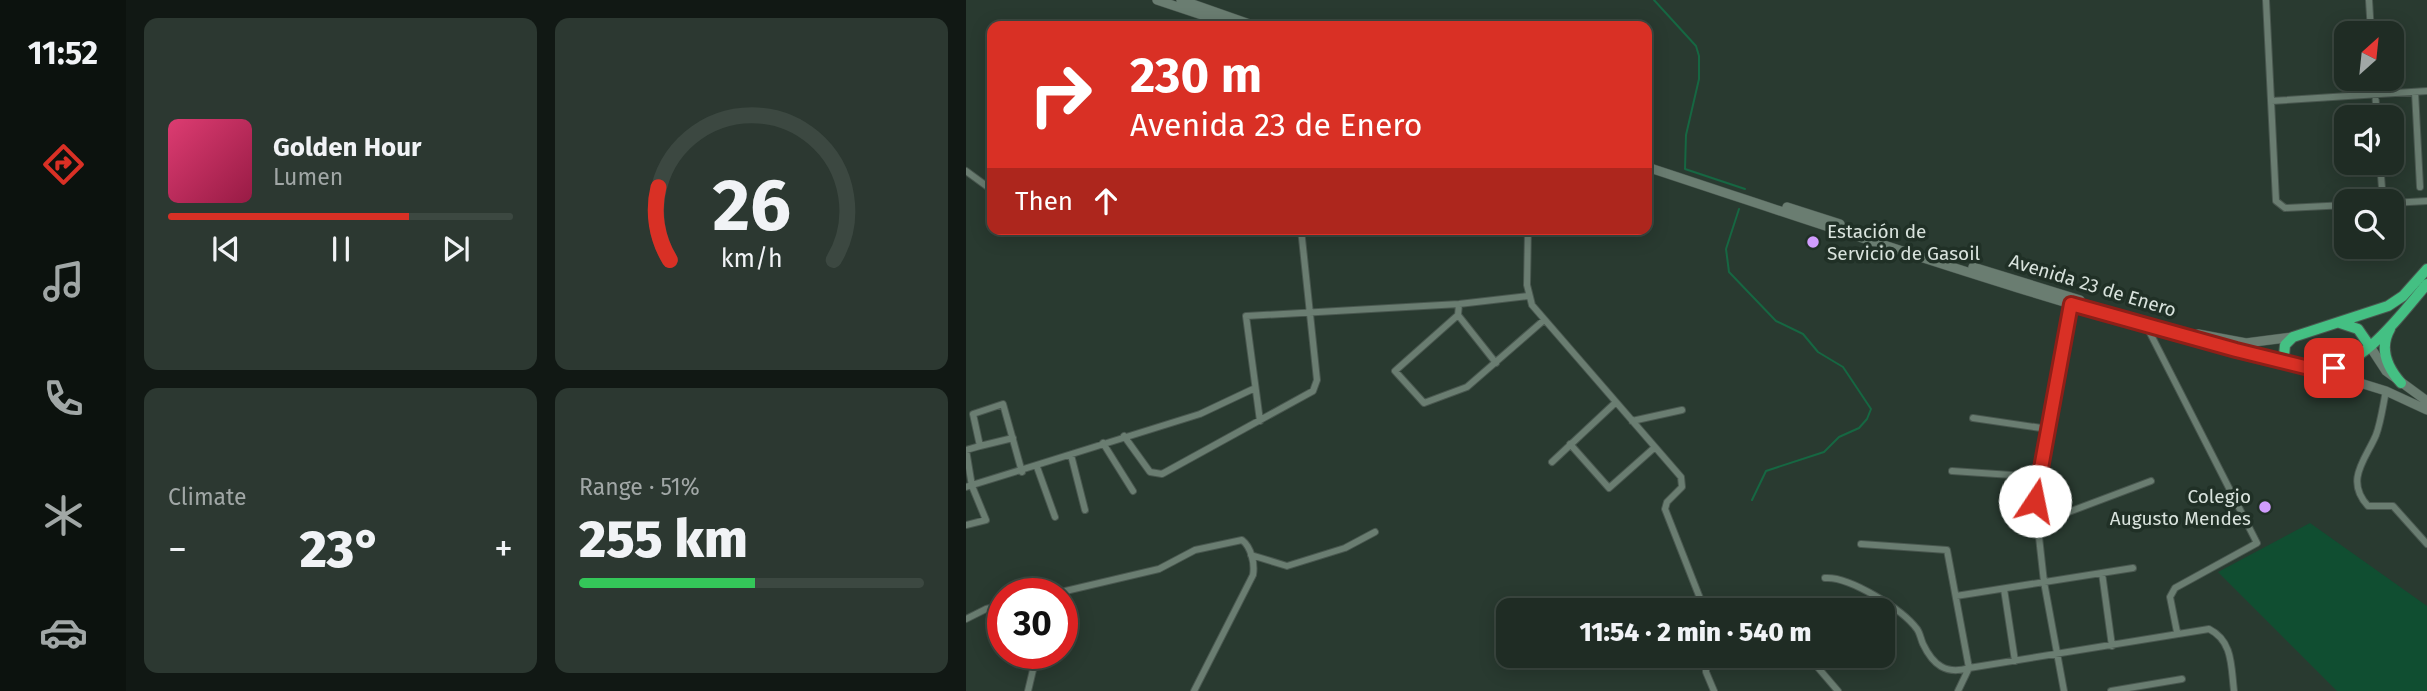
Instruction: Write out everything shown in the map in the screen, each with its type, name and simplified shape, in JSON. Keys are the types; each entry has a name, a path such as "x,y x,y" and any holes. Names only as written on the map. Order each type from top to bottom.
{"highway":[{"path":"2427,269 2403,296 2388,306 2293,337 2283,350 2292,364 2313,369 2344,365 2393,323 2427,284"},
{"path":"2340,323 2358,329 2369,345"},
{"path":"2393,323 2387,335 2386,361 2401,383"}],"main road":[{"path":"1157,0 1220,21"},
{"path":"1181,0 1241,21"},
{"name":"Avenida 23 de Enero","path":"1652,162 1922,251 2193,333 2246,343 2293,337"},
{"name":"Avenida 23 de Enero","path":"1652,169 2071,304 2147,327 2292,364"},
{"path":"2369,345 2379,363 2427,401"},
{"path":"2313,369 2386,391 2427,410"}],"street":[{"path":"2266,0 2278,203 2285,208 2334,206"},
{"path":"2369,0 2370,21"},
{"path":"2375,91 2376,105"},
{"path":"2271,101 2427,91"},
{"path":"2415,92 2420,187"},
{"path":"966,171 987,186"},
{"path":"2404,202 2427,201"},
{"path":"1124,436 1150,472 1156,475 1313,391 1317,385 1302,235"},
{"path":"1528,235 1528,296 1544,320 1682,481 1682,487 1667,502 1665,509 1699,598"},
{"path":"1260,421 1253,389 1247,316 1459,304 1528,296"},
{"path":"1459,304 1458,316 1496,363"},
{"path":"2064,691 2044,582 2035,501 2071,304"},
{"path":"1458,316 1395,371 1424,402 1467,387 1544,320"},
{"path":"2147,327 2257,543 2175,588 2170,597 2177,632"},
{"path":"969,486 1022,472 1124,436 1200,414 1253,389"},
{"path":"2386,391 2376,434 2358,466 2361,498 2368,506 2393,506 2427,544"},
{"path":"1552,462 1615,403"},
{"path":"981,446 972,414 1003,404 1022,472"},
{"path":"1632,421 1682,410"},
{"path":"1973,418 2048,429"},
{"path":"966,525 986,520 969,486 966,450 1013,438"},
{"path":"1103,443 1133,491"},
{"path":"1570,444 1609,488 1654,448"},
{"path":"1071,455 1085,510"},
{"path":"1037,467 1055,517"},
{"path":"1952,471 2040,477"},
{"path":"2037,515 2066,513 2151,481"},
{"path":"1251,555 1287,566 1345,548 1375,532"},
{"path":"1078,588 1159,569 1195,550 1230,540 1242,540 1249,545 1253,575 1194,691"},
{"path":"1861,544 1947,550 1969,668 1958,691"},
{"path":"1955,596 2133,568"},
{"path":"2102,573 2112,646"},
{"path":"1825,578 1834,577 1858,585 1901,614 1917,629 1932,659 1945,671 1956,672 2209,628 2221,635 2228,645 2234,691"},
{"path":"2004,589 2015,661"},
{"path":"966,619 987,609"},
{"path":"1706,668 1714,691"},
{"path":"1818,668 1838,691"},
{"path":"1028,691 1033,669"},
{"path":"2112,691 2182,679"}],"green space":[{"path":"2310,523 2427,606 2427,691 2337,691 2218,572"}],"waterway":[{"path":"1654,0 1696,46 1699,56 1699,79 1686,135 1685,169 1745,189"},
{"path":"1739,209 1726,249 1729,272 1776,321 1803,334 1818,352 1843,367 1871,409 1859,428 1839,437 1824,452 1766,471 1752,500"}],"place":[{"name":"Estación de Servicio de Gasoil","path":"1813,242"},
{"name":"Colegio Augusto Mendes","path":"2265,507"}],"route":[{"path":"2035,501 2071,304 2147,327 2313,369 2334,368"}]}
